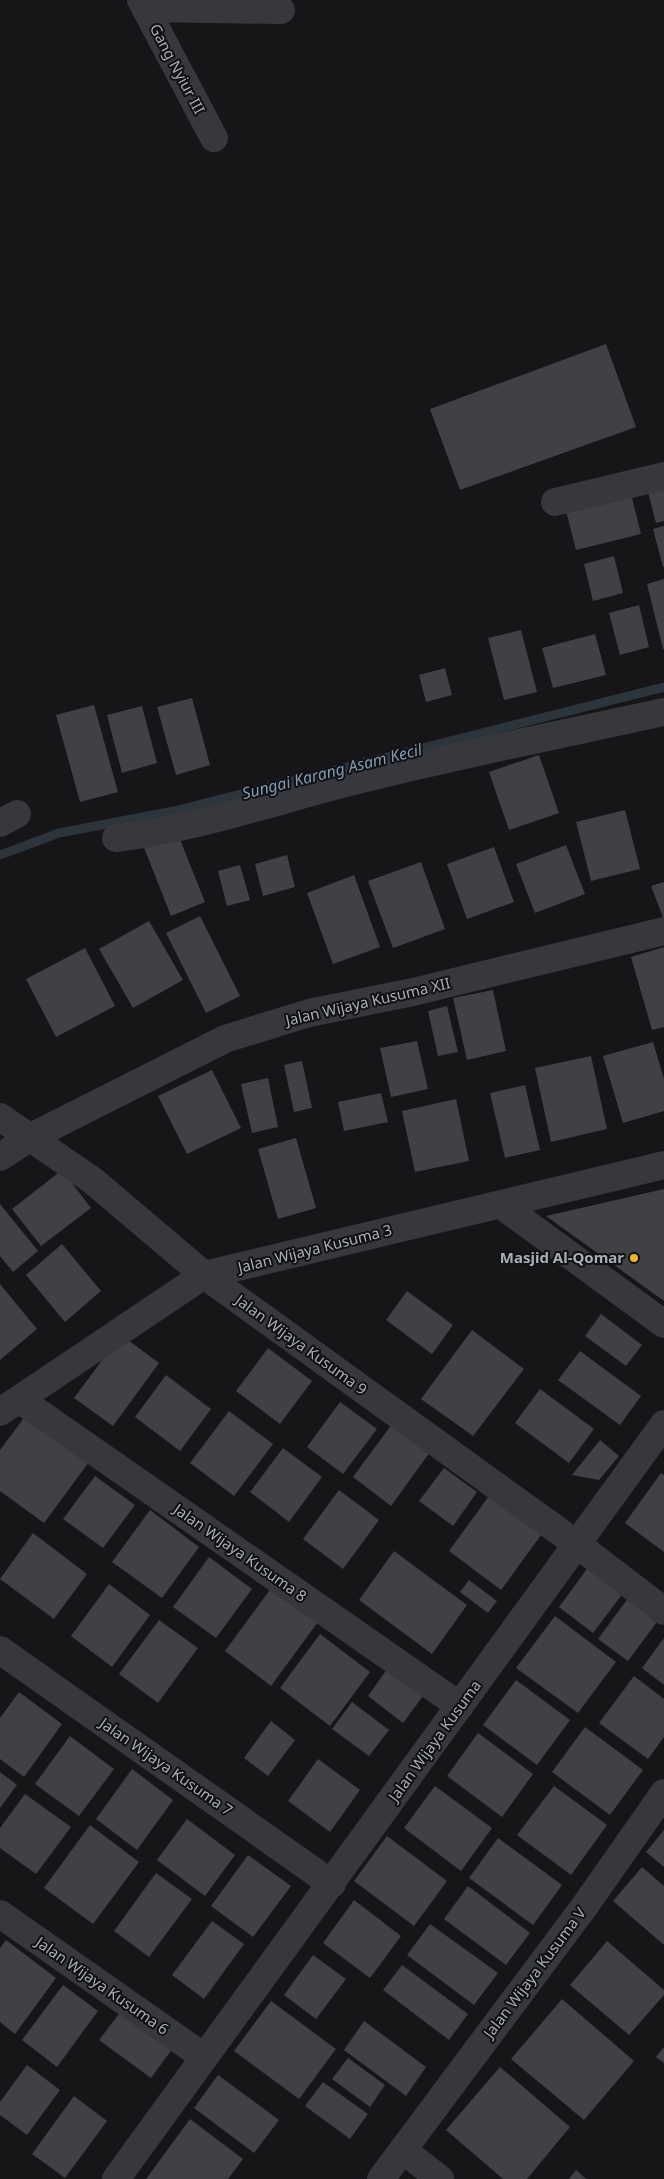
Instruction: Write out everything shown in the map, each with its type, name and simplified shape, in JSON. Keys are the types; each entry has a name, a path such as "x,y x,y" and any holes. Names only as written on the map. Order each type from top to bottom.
{"street":[{"path":"143,4 281,10"},
{"name":"Gang Nyiur III","path":"143,4 214,138"},
{"path":"555,502 664,476"},
{"path":"116,838 175,828 362,779 472,753 664,712"},
{"name":"Jalan Wijaya Kusuma XII","path":"0,1157 31,1137 225,1039 309,1013 413,992 664,931"},
{"name":"Jalan Wijaya Kusuma 9","path":"0,1117 92,1180 204,1275 578,1545 664,1610"},
{"name":"Jalan Wijaya Kusuma 3","path":"10,1405 204,1275 664,1165"},
{"path":"500,1204 664,1324"},
{"name":"Jalan Wijaya Kusuma 8","path":"10,1405 460,1706"},
{"name":"Jalan Wijaya Kusuma","path":"116,2179 332,1884 664,1424"},
{"name":"Jalan Wijaya Kusuma 7","path":"0,1650 332,1884"},
{"name":"Jalan Wijaya Kusuma V","path":"381,2179 584,1907 664,1793"},
{"name":"Jalan Wijaya Kusuma 6","path":"0,1914 204,2057"},
{"path":"403,2150 440,2179"}],"building":[{"path":"606,344 636,427 460,490 430,409"},
{"path":"664,487 664,521 656,523 648,492"},
{"path":"630,490 641,534 576,550 565,507"},
{"path":"664,526 664,567 663,567 653,529"},
{"path":"614,556 623,593 593,601 584,564"},
{"path":"664,579 664,649 663,649 647,584"},
{"path":"639,605 649,647 620,655 609,613"},
{"path":"521,630 537,692 504,700 488,638"},
{"path":"595,634 606,675 553,688 542,648"},
{"path":"445,668 452,695 426,702 419,675"},
{"path":"192,698 210,765 176,775 157,707"},
{"path":"94,705 118,792 80,802 56,715"},
{"path":"142,706 157,763 122,773 107,715"},
{"path":"539,755 559,813 509,830 489,772"},
{"path":"625,810 640,869 591,881 576,822"},
{"path":"177,832 205,902 171,916 143,845"},
{"path":"566,845 585,894 535,913 516,864"},
{"path":"494,847 514,902 467,919 447,864"},
{"path":"287,855 295,887 263,896 255,864"},
{"path":"421,862 445,929 393,948 368,881"},
{"path":"240,865 250,900 227,906 218,871"},
{"path":"354,875 380,947 333,964 307,893"},
{"path":"664,882 664,920 651,886"},
{"path":"200,916 240,996 206,1013 166,933"},
{"path":"149,921 183,980 133,1008 99,949"},
{"path":"664,947 664,1027 652,1030 631,957"},
{"path":"85,948 115,1006 56,1037 26,979"},
{"path":"493,990 506,1051 467,1060 453,998"},
{"path":"447,1006 458,1052 438,1056 428,1011"},
{"path":"417,1041 428,1089 391,1097 380,1048"},
{"path":"653,1042 664,1079 664,1111 623,1123 603,1056"},
{"path":"591,1056 607,1129 551,1142 535,1068"},
{"path":"302,1061 312,1108 294,1112 284,1065"},
{"path":"212,1070 241,1128 187,1154 158,1096"},
{"path":"268,1078 278,1127 252,1133 241,1084"},
{"path":"525,1085 540,1150 505,1158 490,1093"},
{"path":"381,1093 388,1122 344,1131 338,1102"},
{"path":"456,1099 469,1161 415,1172 402,1111"},
{"path":"296,1138 316,1208 278,1219 258,1149"},
{"path":"62,1170 91,1208 41,1246 12,1209"},
{"name":"Masjid Al-Qomar","path":"664,1189 664,1301 546,1216"},
{"path":"0,1204 38,1251 13,1272 0,1256"},
{"path":"62,1244 101,1291 65,1322 26,1275"},
{"path":"0,1284 37,1329 0,1360"},
{"path":"407,1291 453,1325 432,1354 386,1320"},
{"path":"601,1314 642,1345 626,1366 585,1336"},
{"path":"472,1330 524,1369 473,1436 421,1399"},
{"path":"121,1335 159,1363 113,1426 74,1398"},
{"path":"268,1348 312,1381 280,1424 236,1391"},
{"path":"580,1351 641,1396 620,1425 558,1380"},
{"path":"166,1375 211,1409 180,1451 135,1417"},
{"path":"540,1389 594,1429 569,1463 515,1423"},
{"path":"340,1402 377,1429 343,1474 307,1447"},
{"path":"29,1411 92,1458 44,1523 0,1491 0,1450"},
{"path":"229,1411 273,1444 234,1496 190,1463"},
{"path":"392,1424 430,1452 391,1506 353,1477"},
{"path":"600,1440 619,1456 599,1480 572,1475"},
{"path":"283,1448 322,1477 289,1522 250,1492"},
{"path":"444,1468 477,1492 453,1526 419,1501"},
{"path":"661,1473 664,1475 664,1552 625,1523"},
{"path":"95,1476 135,1505 103,1548 63,1519"},
{"path":"339,1490 379,1520 343,1569 303,1539"},
{"path":"489,1496 541,1535 501,1590 449,1551"},
{"path":"150,1510 199,1547 162,1598 112,1562"},
{"path":"33,1533 87,1574 54,1619 0,1579"},
{"path":"394,1551 467,1605 432,1654 359,1600"},
{"path":"209,1557 252,1589 216,1638 173,1607"},
{"path":"592,1562 627,1588 593,1633 559,1607"},
{"path":"469,1580 497,1601 488,1613 460,1592"},
{"path":"109,1584 150,1615 112,1667 71,1636"},
{"path":"272,1587 318,1622 271,1686 225,1651"},
{"path":"632,1593 662,1615 628,1661 598,1639"},
{"path":"555,1616 616,1662 578,1713 516,1668"},
{"path":"159,1620 198,1648 158,1703 119,1674"},
{"path":"320,1634 370,1672 330,1726 280,1688"},
{"path":"664,1638 664,1685 642,1668"},
{"path":"387,1669 423,1696 403,1723 368,1696"},
{"path":"634,1676 664,1699 664,1737 648,1759 599,1723"},
{"path":"516,1680 570,1720 537,1765 483,1725"},
{"path":"19,1692 62,1724 24,1777 0,1759 0,1718"},
{"path":"352,1702 389,1730 369,1756 332,1729"},
{"path":"271,1721 295,1740 268,1776 244,1758"},
{"path":"585,1727 643,1770 610,1815 552,1772"},
{"path":"478,1733 533,1774 502,1817 447,1776"},
{"path":"70,1736 114,1769 79,1816 35,1784"},
{"path":"318,1759 360,1790 330,1832 288,1801"},
{"path":"132,1769 173,1800 137,1850 96,1819"},
{"path":"0,1772 17,1785 0,1808"},
{"path":"435,1786 492,1828 461,1871 404,1828"},
{"path":"554,1786 607,1825 571,1875 517,1835"},
{"path":"25,1794 71,1827 36,1874 0,1848 0,1828"},
{"path":"187,1819 235,1855 205,1896 157,1860"},
{"path":"90,1825 139,1862 93,1924 44,1888"},
{"path":"664,1830 664,1867 646,1852"},
{"path":"387,1836 447,1881 414,1926 354,1881"},
{"path":"498,1838 562,1885 533,1925 469,1878"},
{"path":"248,1855 291,1886 253,1937 211,1906"},
{"path":"642,1867 664,1886 664,1945 613,1901"},
{"path":"156,1873 192,1899 149,1957 114,1931"},
{"path":"468,1886 530,1933 506,1965 444,1919"},
{"path":"354,1900 401,1936 370,1978 323,1943"},
{"path":"212,1921 244,1944 204,1999 172,1975"},
{"path":"430,1924 498,1973 474,2005 407,1955"},
{"path":"6,1940 56,1978 15,2034 0,2022 0,1948"},
{"path":"607,1941 664,1990 664,1995 629,2035 570,1985"},
{"path":"313,1955 346,1979 316,2019 284,1995"},
{"path":"402,1965 468,2014 449,2040 383,1990"},
{"path":"63,1985 98,2011 57,2067 22,2040"},
{"path":"562,1999 634,2061 584,2120 511,2059"},
{"path":"271,2001 336,2049 299,2099 234,2051"},
{"path":"122,2010 173,2048 151,2078 99,2040"},
{"path":"364,2021 426,2067 406,2096 344,2050"},
{"path":"664,2047 664,2063 656,2057"},
{"path":"348,2058 385,2085 370,2107 332,2079"},
{"path":"27,2065 60,2090 27,2135 0,2115 0,2102"},
{"path":"500,2067 570,2127 527,2179 503,2179 446,2130"},
{"path":"218,2075 279,2120 254,2153 194,2108"},
{"path":"323,2082 368,2114 350,2139 305,2106"},
{"path":"74,2096 107,2121 65,2178 32,2154"},
{"path":"190,2119 243,2159 228,2179 146,2179"},
{"path":"576,2170 586,2179 569,2179"}],"waterway":[{"name":"Sungai Karang Asam Kecil","path":"0,855 59,833 174,811 664,687"}],"place":[{"name":"Masjid Al-Qomar","path":"634,1258"}]}
